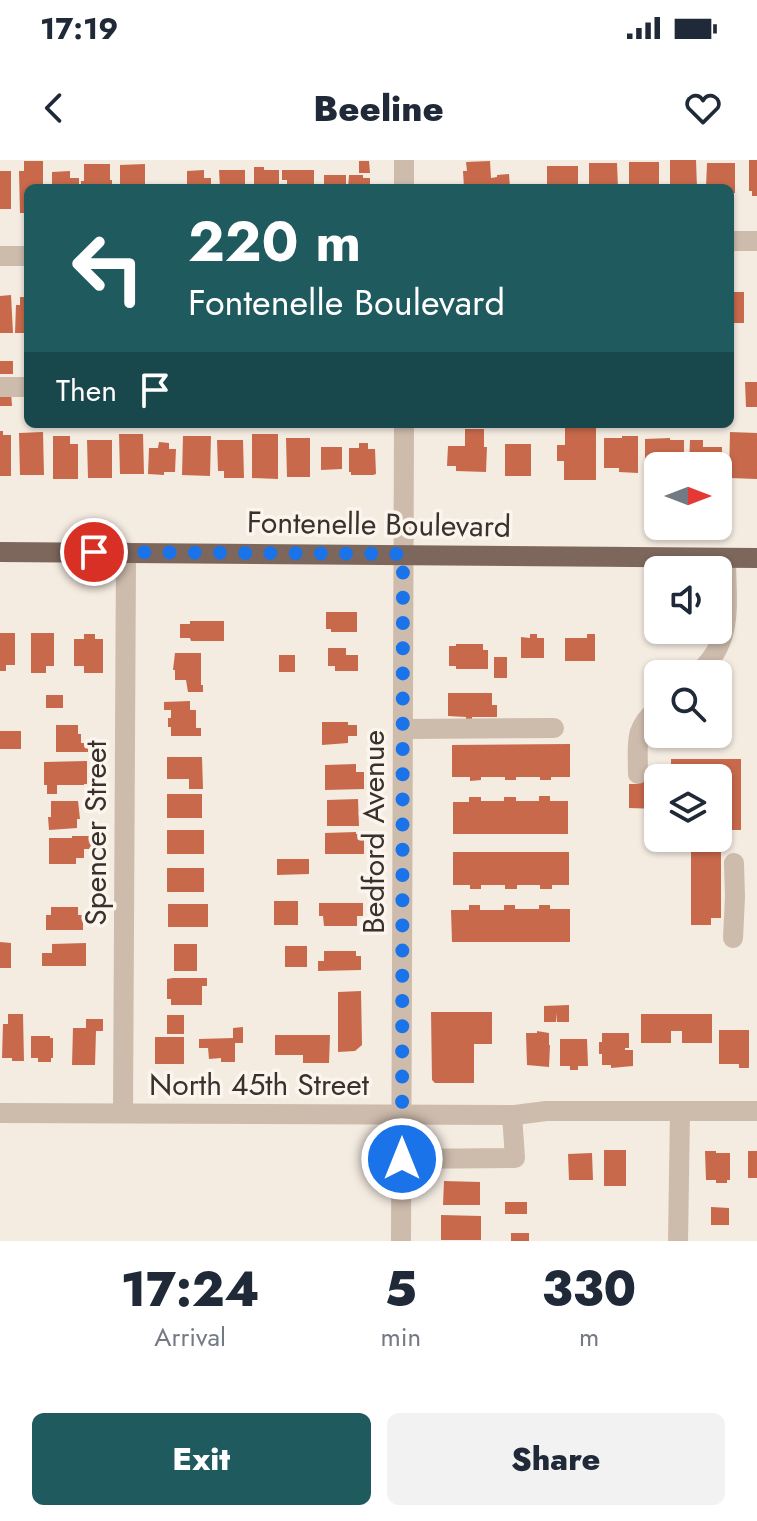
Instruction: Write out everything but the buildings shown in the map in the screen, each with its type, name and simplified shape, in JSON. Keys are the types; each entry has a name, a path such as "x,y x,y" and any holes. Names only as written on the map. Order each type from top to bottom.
{"main road":[{"name":"Fontenelle Boulevard","path":"0,552 644,557"},
{"name":"Fontenelle Boulevard","path":"732,558 757,558"}],"street":[{"path":"404,160 404,184"},
{"path":"734,241 757,241"},
{"path":"0,256 24,256"},
{"path":"0,387 24,387"},
{"name":"Bedford Avenue","path":"401,1241 404,428"},
{"name":"Spencer Street","path":"123,1113 126,552"},
{"path":"638,774 638,737 644,721"},
{"path":"403,729 554,728"},
{"path":"733,938 734,863"},
{"path":"735,897 757,897"},
{"name":"North 45th Street","path":"0,1113 512,1115 546,1111 757,1111"},
{"path":"678,1241 680,1112"},
{"path":"402,1159 515,1158 512,1115"}],"route":[{"path":"94,552 403,554 402,1159"}]}
